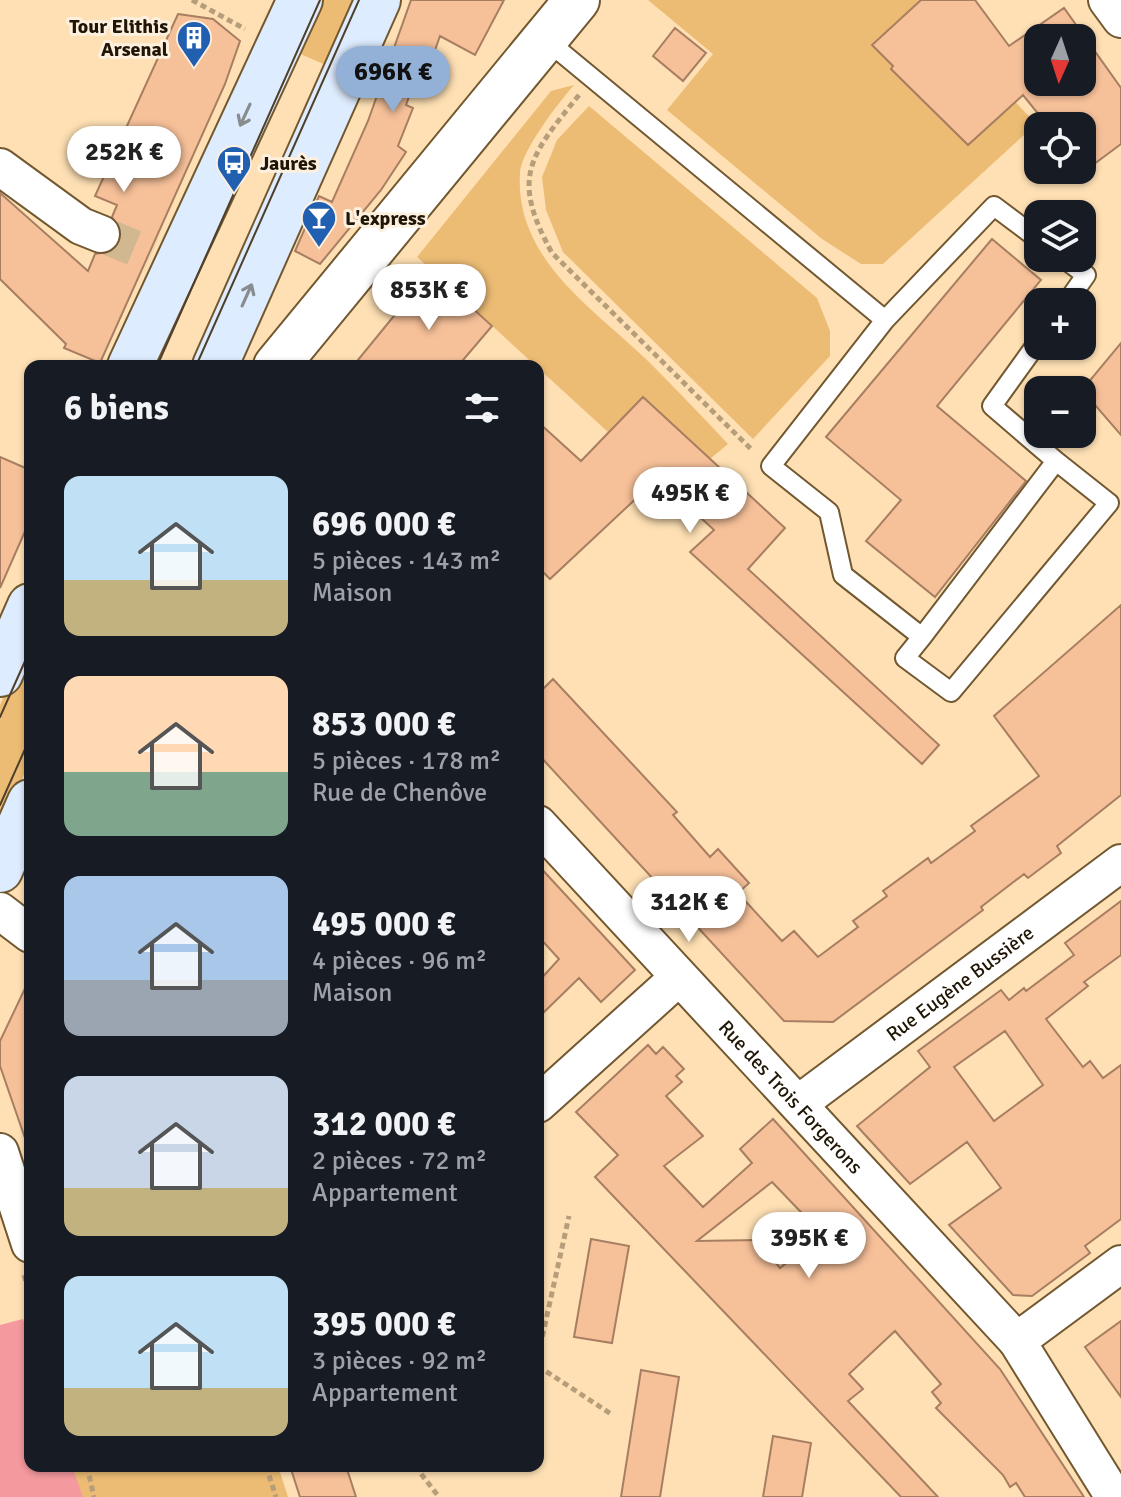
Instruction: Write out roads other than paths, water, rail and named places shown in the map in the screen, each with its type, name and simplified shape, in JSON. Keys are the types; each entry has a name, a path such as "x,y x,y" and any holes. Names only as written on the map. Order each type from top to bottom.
{"main road":[{"path":"132,360 163,260 300,0"},
{"path":"218,360 378,0"},
{"path":"0,674 24,620"},
{"path":"0,870 24,816"}],"street":[{"path":"281,360 577,0"},
{"path":"1107,0 1121,19"},
{"path":"0,167 81,226 101,234"},
{"name":"Rue des Trois Forgerons","path":"544,831 1017,1341 1114,1497"},
{"name":"Rue Eugène Bussière","path":"798,1104 1121,863"},
{"path":"0,911 24,929"},
{"path":"544,1099 679,977"},
{"path":"0,1152 24,1226"},
{"path":"1017,1341 1121,1264"}],"lane":[{"path":"545,39 885,320"},
{"path":"922,637 843,575 829,512 771,466 885,320 994,206 1024,228"},
{"path":"1077,288 1086,275 1082,272"},
{"path":"1025,360 992,406 1109,503 951,692 905,658 1056,461"}],"tunnel":[{"path":"101,234 151,255"}],"tram line":[{"path":"160,360 320,0"},
{"path":"199,360 359,0"},
{"path":"0,717 24,663"},
{"path":"0,805 24,751"}],"place":[{"name":"Tour Elithis Arsenal","path":"194,69"},
{"name":"Jaurès","path":"234,194"},
{"name":"L'express","path":"319,249"}]}
